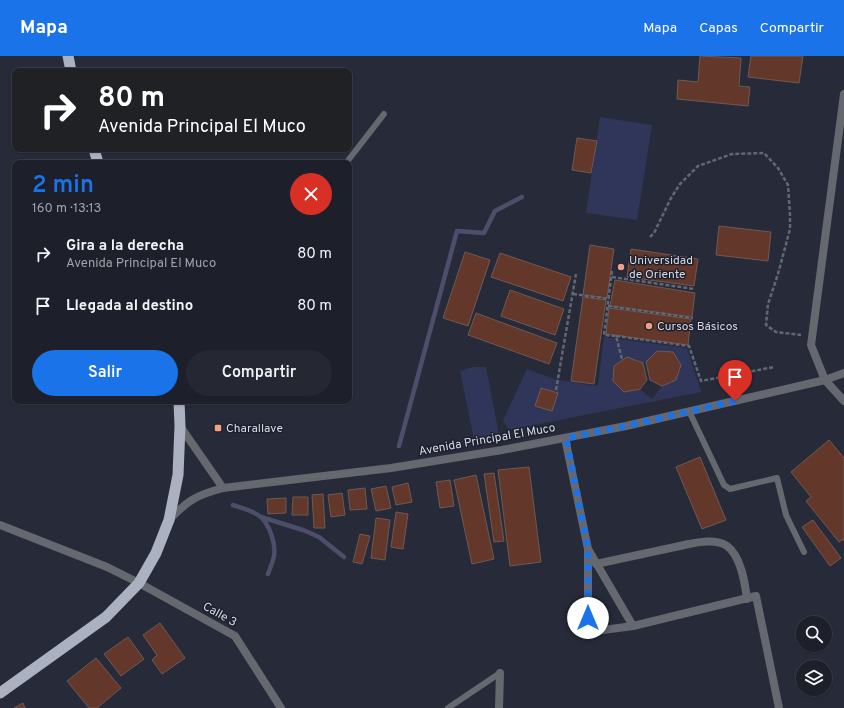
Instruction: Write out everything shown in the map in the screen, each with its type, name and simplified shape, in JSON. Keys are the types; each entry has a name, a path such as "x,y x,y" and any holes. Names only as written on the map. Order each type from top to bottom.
{"highway":[{"path":"68,56 70,68"},
{"path":"0,693 106,617 139,583 156,553 169,520 178,475 180,426 179,404"}],"street":[{"path":"844,94 811,345 826,380 844,401"},
{"name":"Avenida Principal El Muco","path":"169,520 184,505 196,497 223,488 392,468 566,438 626,426 826,380 844,373"},
{"path":"180,426 223,488"},
{"path":"566,438 588,549 588,632 633,626 756,596 779,708"},
{"name":"Calle 3","path":"0,525 107,567 235,636 281,708"},
{"path":"596,564 705,541 715,542 726,546 734,555 745,582 747,599"},
{"path":"588,549 633,626"},
{"path":"499,708 500,673"}],"lane":[{"path":"348,160 384,114"},
{"path":"689,411 724,485 730,489 777,478 786,515 804,552"},
{"path":"448,708 500,673"}],"path":[{"path":"650,237 654,233 671,198 680,184 698,166 732,154 764,153 778,168 788,185 790,215 790,229 768,304 766,325 776,332 812,337"},
{"path":"612,271 604,335 689,346 701,381 774,367"},
{"path":"556,390 576,274"},
{"path":"612,277 694,289"},
{"path":"572,294 609,299"},
{"path":"608,306 693,318"},
{"path":"616,336 622,359"}],"shaded area":[{"path":"600,117 652,125 637,220 586,213"},
{"path":"604,337 687,348 701,392 509,430 503,420 527,369 554,379 594,386 598,385","holes":["673,353 681,365 676,380 662,386 652,399 640,389 624,392 613,381 614,366 627,357 643,363"]},
{"path":"473,367 486,367 499,435 474,439 460,371"}],"building":[{"path":"700,56 741,58 739,86 750,87 748,106 677,99 678,80 698,82"},
{"path":"751,56 803,56 799,83 748,77"},
{"path":"577,138 597,141 591,173 572,170"},
{"path":"719,226 771,232 768,261 716,255"},
{"path":"590,245 614,249 607,298 583,295"},
{"name":"Cursos Básicos","path":"631,249 698,259 694,286 627,277"},
{"path":"465,252 490,260 468,326 443,318"},
{"path":"500,253 571,277 563,301 491,277"},
{"name":"Cursos Básicos","path":"615,280 695,293 692,317 610,306"},
{"path":"510,290 564,309 555,335 501,316"},
{"path":"583,297 606,300 594,384 571,381"},
{"name":"Cursos Básicos","path":"609,308 691,319 688,345 606,334"},
{"path":"476,313 557,343 549,364 468,335"},
{"path":"657,351 673,352 681,365 676,380 662,386 650,380 646,362"},
{"path":"627,357 643,363 647,380 640,389 624,392 613,381 614,366"},
{"path":"541,388 558,393 552,411 535,406"},
{"path":"829,440 844,458 844,541 843,539 839,542 806,501 811,497 791,472"},
{"path":"700,457 726,520 702,529 676,467"},
{"path":"529,467 541,562 510,566 498,470"},
{"path":"494,473 504,541 494,542 484,474"},
{"path":"476,475 494,559 472,564 454,480"},
{"path":"450,480 454,506 440,508 436,482"},
{"path":"408,483 412,502 396,505 392,487"},
{"path":"386,486 391,508 376,511 371,489"},
{"path":"365,488 367,509 350,510 348,490"},
{"path":"342,493 345,515 331,517 328,495"},
{"path":"323,494 325,528 314,528 312,495"},
{"path":"293,497 308,497 308,515 292,515"},
{"path":"286,498 286,513 268,514 267,499"},
{"path":"396,512 408,514 403,549 391,547"},
{"path":"376,518 390,520 385,560 371,558"},
{"path":"813,520 841,558 830,566 802,527"},
{"path":"360,534 370,536 362,564 353,562"},
{"path":"160,623 185,658 162,674 152,660 157,655 143,635"},
{"path":"128,637 144,659 121,676 104,654"},
{"path":"96,658 121,688 97,708 89,708 67,681"},
{"path":"23,703 25,708 14,708"}],"waterway":[{"path":"399,446 457,231 484,233 495,211 522,197"},
{"path":"233,505 256,513 268,526 272,536 274,551 273,560 268,574"},
{"path":"261,517 303,530 319,537 344,557"}],"place":[{"name":"Universidad de Oriente","path":"621,267"},
{"name":"Cursos Básicos","path":"649,326"},
{"name":"Charallave","path":"218,428"}],"route":[{"path":"588,618 588,549 566,438 735,401"}]}
